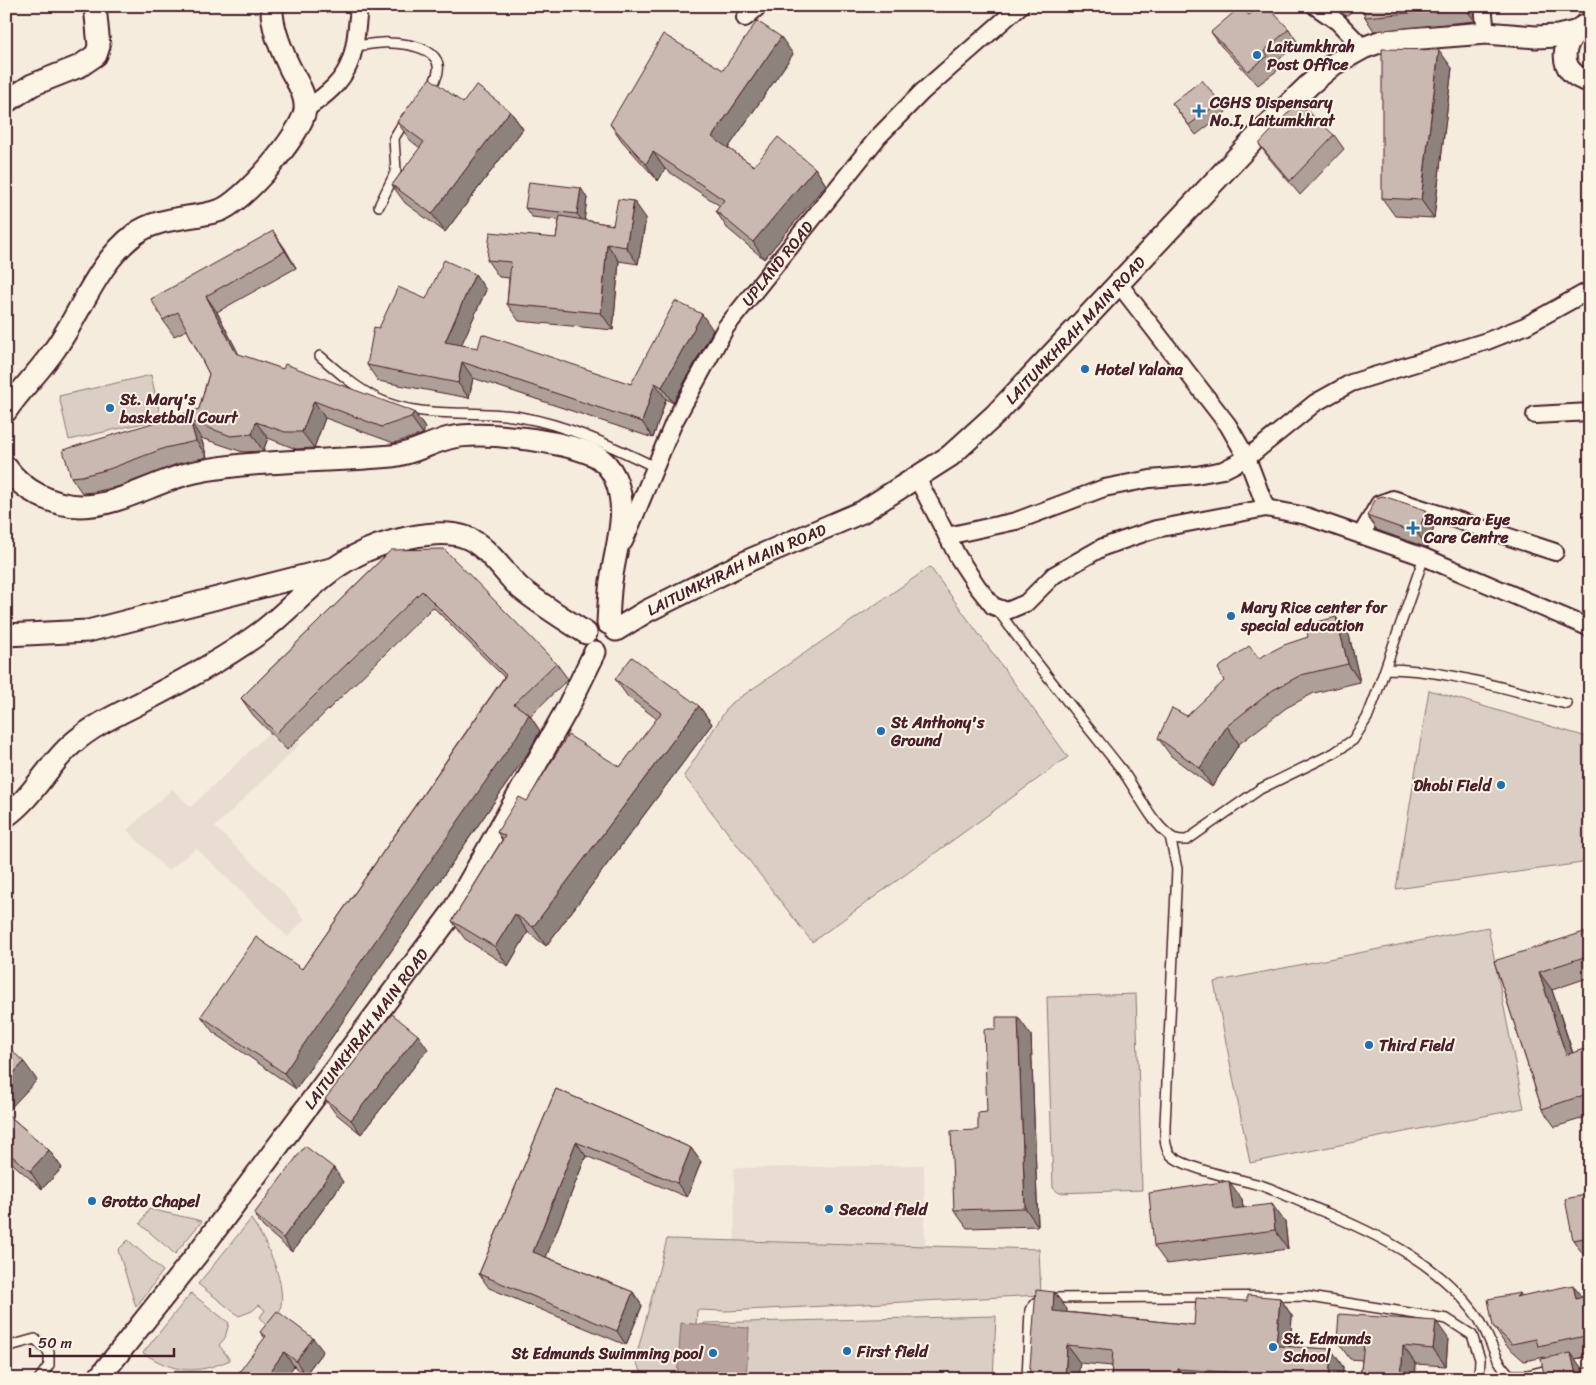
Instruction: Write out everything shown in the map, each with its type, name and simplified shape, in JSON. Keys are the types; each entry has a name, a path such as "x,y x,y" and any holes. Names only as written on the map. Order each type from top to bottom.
{"street":[{"path":"6,102 32,84 80,66 96,55 99,46 95,6"},
{"path":"6,411 20,390 56,348 99,273 135,234 152,225 221,211 256,184 299,129 306,109 300,88 275,32 272,6"},
{"path":"306,109 329,93 345,73 355,46 359,6"},
{"path":"745,18 760,6"},
{"name":"UPLAND ROAD","path":"612,575 654,467 674,422 732,319 878,137 922,92 1020,6"},
{"path":"1315,6 1338,22 1363,48"},
{"path":"1483,6 1486,33"},
{"path":"1512,36 1558,36 1583,27"},
{"path":"1583,27 1566,45 1565,53 1583,78"},
{"name":"LAITUMKHRAH MAIN ROAD","path":"98,1379 198,1253 452,913 568,708 590,642 592,624 602,621 612,626 647,611 752,559 862,512 918,478 976,435 1261,132 1308,85 1334,64 1363,48 1382,41 1486,33 1512,36"},
{"path":"1512,36 1553,56 1583,78"},
{"path":"1119,284 1228,425 1247,458 1266,508"},
{"path":"947,536 1016,521 1104,488 1150,479 1196,475 1223,470 1247,458 1315,403 1351,383 1488,341 1518,329 1590,290"},
{"path":"1534,415 1590,412"},
{"path":"6,467 15,480 32,492 79,506 99,505 192,472 243,464 396,456 449,438 473,434 492,434 564,446 595,455 607,465 615,476 622,508 622,524 612,575 612,626"},
{"path":"918,478 947,536 977,586 996,607 1007,611 1026,603 1054,575 1103,547 1156,529 1266,508 1306,516 1424,557 1590,628"},
{"path":"1361,535 1379,504 1393,499 1555,552"},
{"path":"6,816 28,795 51,764 74,742 121,713 214,662 261,632 333,568 355,555 380,545 442,534 465,537 481,546 521,588 590,642"},
{"path":"6,635 88,631 333,568"}],"lane":[{"path":"355,46 389,42 412,45 434,55 440,64 439,73 422,98"},
{"path":"379,206 396,171 394,138 399,127 410,112"},
{"path":"320,356 351,383 379,400 410,409 519,417 561,427 613,447 654,467"},
{"path":"996,607 1037,665 1120,766 1156,821 1170,836 1178,840 1187,840 1260,789 1334,753 1353,740 1367,718 1424,557"},
{"path":"1385,669 1417,669 1444,673 1567,704"},
{"path":"1170,836 1178,869 1165,1125 1165,1144 1171,1155 1202,1169 1264,1187 1356,1225 1422,1262 1466,1301 1488,1333 1501,1367 1510,1375 1528,1375 1590,1362"},
{"path":"1027,1379 1030,1310 1037,1302 1051,1298 1250,1296 1303,1296 1448,1319 1472,1335 1480,1359 1479,1379"},
{"path":"6,1346 35,1339 49,1352 49,1365 40,1379"}],"shaded area":[{"name":"St. Mary's basketball Court","path":"151,375 161,419 69,440 59,396"},
{"name":"St Anthony's Ground","path":"930,567 1068,757 812,942 684,776 729,705"},
{"name":"Dhobi Field","path":"1429,690 1590,738 1590,832 1582,863 1396,889"},
{"path":"285,729 300,744 215,827 283,892 305,919 288,937 196,848 168,871 127,830 172,789 191,807 271,731"},
{"name":"Third Field","path":"1488,927 1524,1108 1250,1163 1214,982"},
{"path":"1136,994 1142,1190 1059,1193 1053,1188 1047,997"},
{"name":"Second field","path":"924,1165 925,1250 735,1253 734,1168"},
{"path":"149,1209 202,1221 175,1254 140,1224"},
{"path":"251,1219 270,1252 279,1279 281,1305 278,1315 268,1327 260,1317 265,1310 259,1305 252,1311 239,1316 198,1284"},
{"path":"667,1239 1039,1249 1041,1295 727,1311 697,1310 696,1325 680,1379 646,1379 635,1361"},
{"path":"128,1240 163,1271 136,1307 118,1250"},
{"path":"191,1293 229,1323 225,1338 219,1345 230,1360 206,1368 185,1370 165,1365 143,1353"},
{"name":"First field","path":"996,1316 993,1379 695,1379 704,1323"},
{"name":"St Edmunds Swimming pool","path":"681,1323 749,1328 746,1379 677,1379"},
{"path":"1084,1369 1121,1372 1121,1379 1083,1379"}],"building":[{"name":"Laitumkhrah Post Office","path":"1260,6 1267,6 1289,29 1264,51 1268,56 1248,71 1211,32 1240,7 1249,15"},
{"path":"1363,6 1465,6 1465,8 1365,17"},
{"path":"757,21 781,37 712,137 754,166 778,137 815,168 753,242 716,211 724,200 653,152 646,164 610,124 663,34 723,70"},
{"path":"1382,49 1439,50 1421,200 1382,198"},
{"path":"430,78 463,103 476,85 510,111 432,214 392,185 424,142 397,122"},
{"path":"1202,80 1220,102 1189,125 1172,103"},
{"path":"1298,102 1334,135 1290,181 1259,144"},
{"path":"529,182 581,188 577,214 525,208"},
{"path":"618,199 634,201 626,247 607,244 601,313 507,304 511,262 487,260 490,232 556,238 560,216 613,225"},
{"path":"273,231 285,251 206,296 236,353 283,369 285,364 414,412 411,417 382,427 314,401 302,432 285,432 256,422 252,434 231,436 190,421 196,441 165,448 109,469 71,477 63,450 199,409 209,374 178,312 163,320 151,299"},
{"path":"444,260 475,274 445,342 478,348 482,334 631,384 675,301 702,314 662,387 655,383 642,422 462,362 458,383 367,365 374,327 379,328 398,287 426,299"},
{"path":"1383,496 1426,510 1418,534 1367,516 1376,498"},
{"path":"444,549 556,663 514,704 529,714 517,736 284,1073 201,1016 256,937 302,969 506,675 422,591 276,733 241,698 391,550"},
{"path":"1336,617 1348,664 1301,675 1273,690 1227,726 1200,768 1158,738 1172,708 1187,716 1224,681 1218,668 1249,646 1259,658 1284,645 1308,637 1306,625"},
{"path":"632,657 699,706 533,927 515,914 495,947 452,921 505,836 497,832 519,797 527,801 568,735 620,767 661,713 615,679"},
{"path":"1584,932 1590,955 1539,972 1566,1055 1590,1047 1590,1093 1542,1109 1494,961"},
{"path":"392,1014 418,1035 351,1120 325,1099"},
{"path":"996,1017 1018,1017 1025,1208 954,1210 951,1131 978,1130 978,1113 987,1112 984,1029 996,1029"},
{"path":"6,1045 24,1062 6,1081"},
{"path":"556,1089 691,1148 677,1183 576,1142 533,1252 633,1292 617,1331 479,1274"},
{"path":"6,1113 49,1150 30,1171 6,1151"},
{"path":"305,1146 334,1168 283,1238 254,1214"},
{"path":"1229,1181 1233,1209 1272,1204 1275,1230 1154,1246 1149,1193"},
{"path":"1590,1194 1590,1237 1573,1240 1565,1199"},
{"path":"1573,1285 1576,1299 1590,1295 1590,1335 1538,1346 1536,1339 1512,1344 1493,1326 1488,1299 1520,1293 1516,1297"},
{"path":"1036,1290 1054,1292 1053,1311 1194,1325 1196,1298 1247,1301 1247,1295 1280,1298 1276,1346 1331,1349 1329,1379 1241,1379 1241,1373 1178,1369 1177,1379 1111,1379 1113,1350 1067,1345 1065,1379 1029,1379"},
{"path":"277,1311 313,1338 296,1361 284,1352 265,1379 234,1379 266,1336 260,1332"},
{"path":"1339,1314 1436,1321 1433,1349 1403,1346 1401,1379 1360,1379 1364,1343 1337,1341"},
{"path":"1571,1353 1577,1379 1509,1379 1544,1375 1541,1359"}],"place":[{"name":"Laitumkhrah Post Office","path":"1257,55"},
{"name":"CGHS Dispensary No.I, Laitumkhrat","path":"1199,111"},
{"name":"Hotel Yalana","path":"1085,369"},
{"name":"St. Mary's basketball Court","path":"110,408"},
{"name":"Bansara Eye Care Centre","path":"1413,528"},
{"name":"Mary Rice center for special education","path":"1231,616"},
{"name":"St Anthony's Ground","path":"881,731"},
{"name":"Dhobi Field","path":"1501,785"},
{"name":"Third Field","path":"1369,1045"},
{"name":"Grotto Chapel","path":"92,1201"},
{"name":"Second field","path":"829,1209"},
{"name":"St. Edmunds School","path":"1273,1347"},
{"name":"First field","path":"847,1351"},
{"name":"St Edmunds Swimming pool","path":"713,1353"}]}
